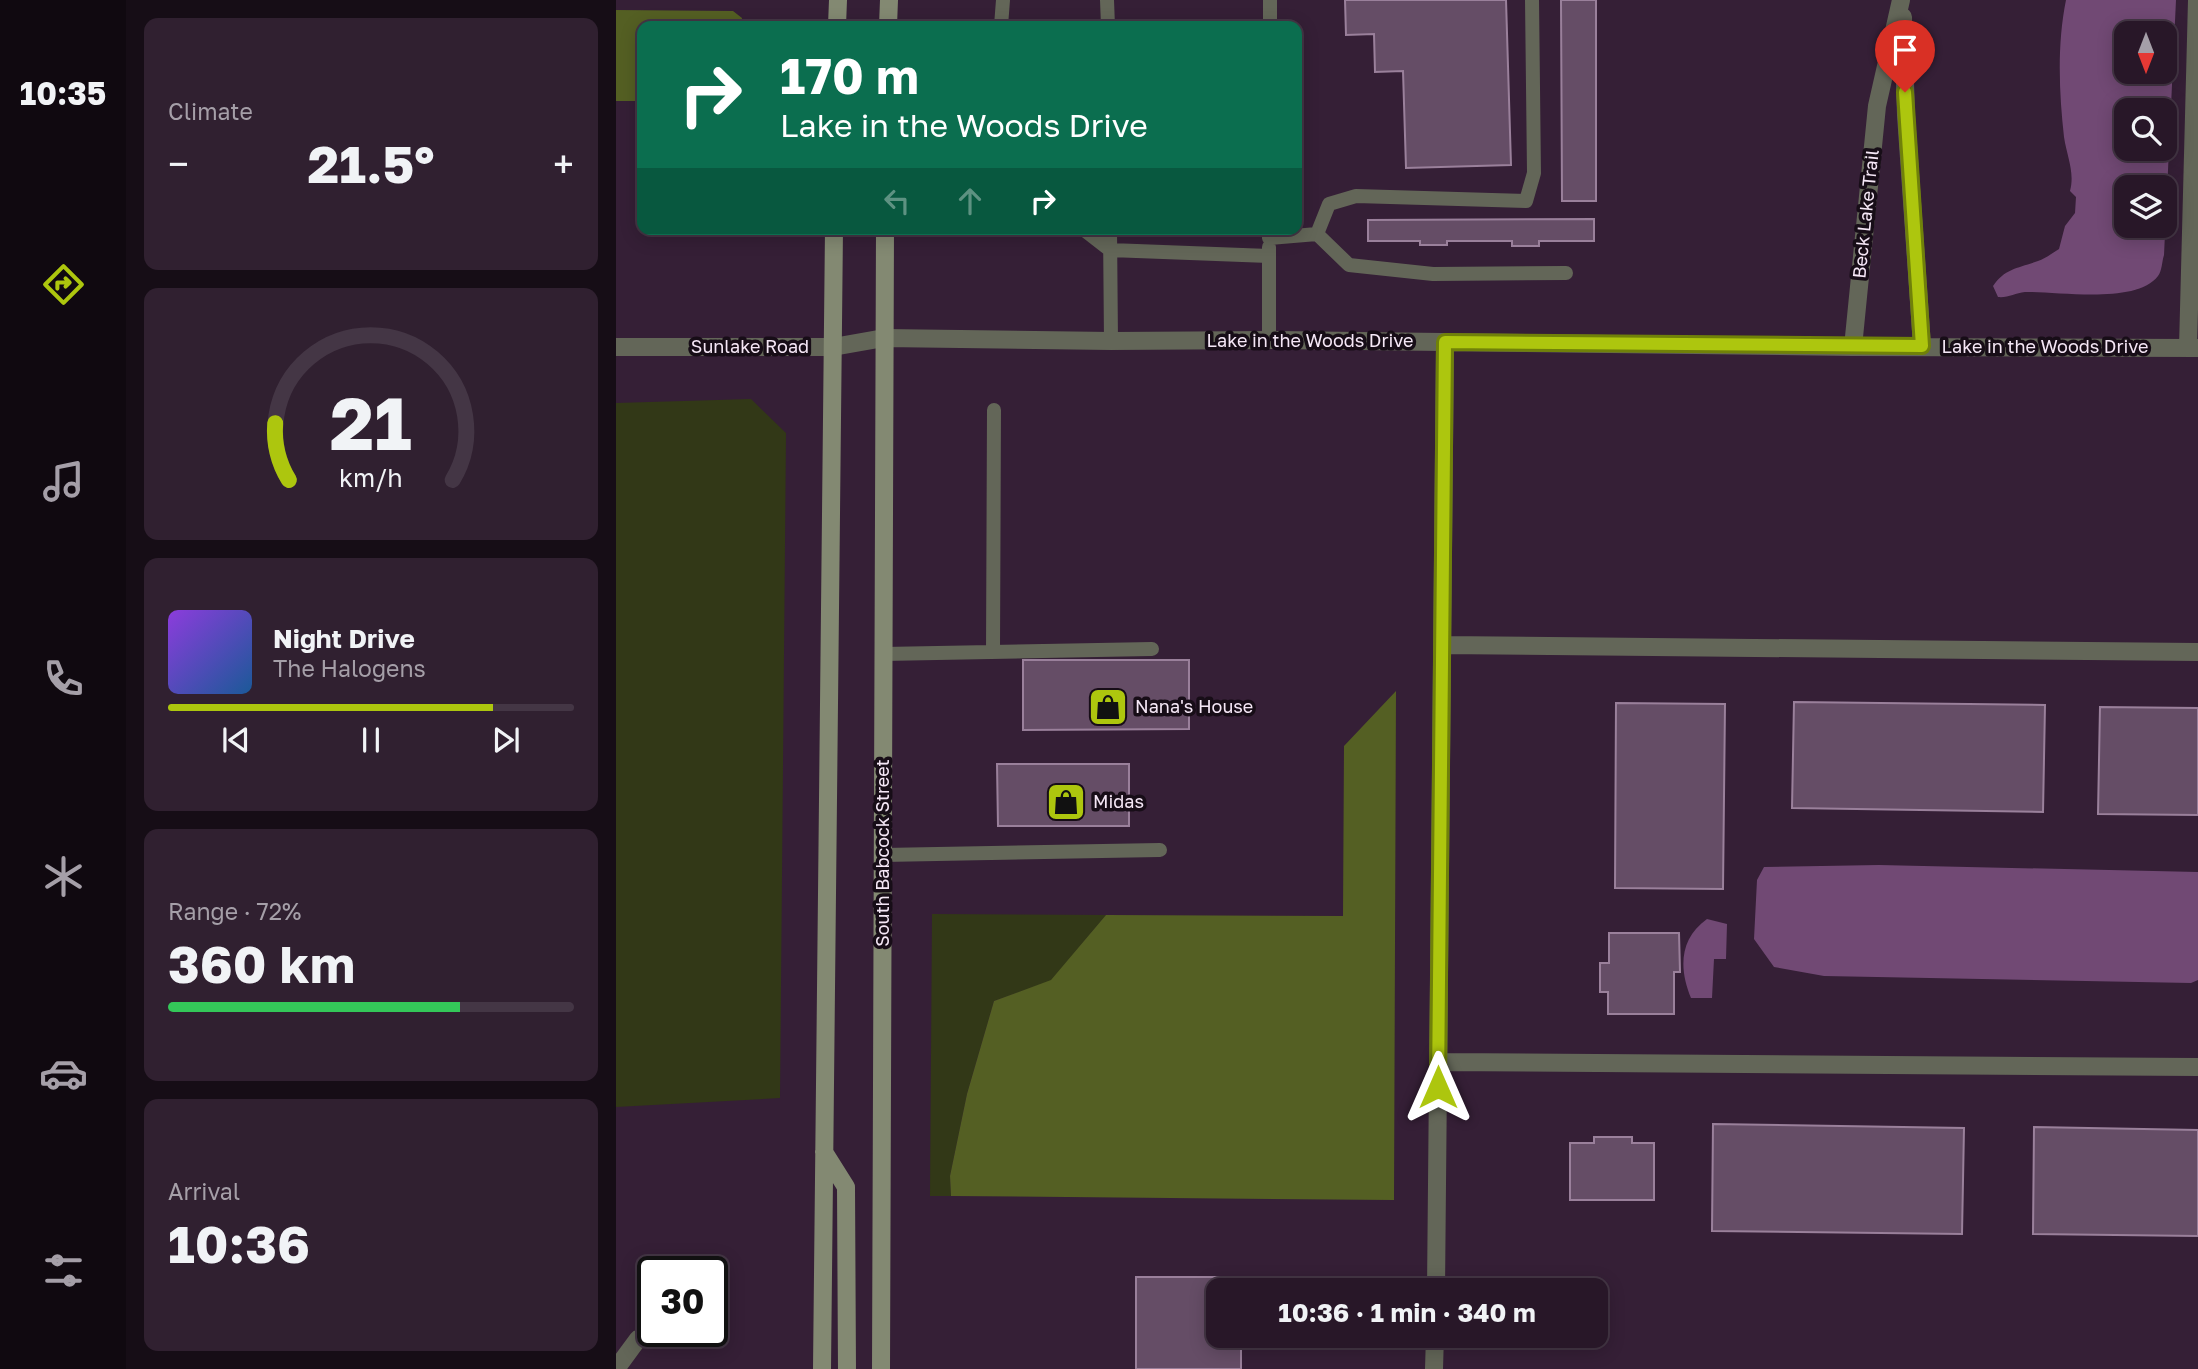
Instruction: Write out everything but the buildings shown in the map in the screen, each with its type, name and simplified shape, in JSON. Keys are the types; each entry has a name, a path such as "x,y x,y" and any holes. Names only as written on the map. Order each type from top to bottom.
{"main road":[{"path":"837,21 838,0"},
{"path":"888,21 889,0"},
{"path":"822,1369 834,235"},
{"name":"South Babcock Street","path":"881,1369 885,235"},
{"path":"824,1152 846,1187 847,1369"}],"street":[{"name":"Beck Lake Trail","path":"1902,0 1906,115 1922,346"},
{"name":"Beck Lake Trail","path":"1853,347 1877,106 1902,0"},
{"path":"2193,348 2197,0"},
{"name":"Lake in the Woods Drive","path":"884,338 2193,348"},
{"name":"Sunlake Road","path":"616,347 833,347 884,338"},
{"path":"1436,1278 1445,342"},
{"path":"1442,645 2198,652"},
{"path":"1438,1062 2198,1066"},
{"path":"616,1369 637,1340"},
{"path":"1434,1369 1435,1348"}],"lane":[{"path":"1001,21 1003,0"},
{"path":"1107,0 1108,21"},
{"path":"1270,0 1270,21"},
{"path":"1317,234 1329,204 1356,196 1525,201 1534,173 1532,0"},
{"path":"1302,234 1317,234 1349,265 1433,274 1566,273"},
{"path":"1091,235 1110,250 1269,256"},
{"path":"1110,235 1111,341"},
{"path":"1269,235 1269,340"},
{"path":"993,652 994,410"},
{"path":"883,654 1152,649"},
{"path":"883,855 1160,850"}],"green space":[{"path":"616,10 733,11 742,18 742,21 637,21 637,101 616,101"},
{"path":"751,399 786,433 780,1098 616,1107 616,403"},
{"path":"1396,691 1394,1200 951,1196 950,1176 967,1094 994,1001 1051,980 1106,915 1343,916 1344,746"},
{"path":"932,914 1106,915 1051,981 994,1001 967,1094 950,1176 951,1196 930,1196"}],"shaded area":[{"path":"2066,0 2176,0 2175,21 2114,21 2114,84 2172,84 2171,98 2114,98 2114,161 2168,161 2168,175 2114,175 2114,238 2165,238 2161,269 2158,276 2147,285 2115,294 2025,292 1998,297 1993,286 2002,275 2041,260 2059,249 2065,226 2075,213 2076,197 2070,191 2071,171 2064,137 2060,51"},
{"path":"1879,865 2198,872 2198,980 2191,983 1824,976 1774,967 1754,939 1757,880 1764,867"},
{"path":"1707,919 1727,924 1726,959 1714,959 1712,998 1691,998 1683,966 1686,945"}],"place":[{"name":"Nana's House","path":"1108,707"},
{"name":"Midas","path":"1066,802"}],"route":[{"path":"1438,1087 1445,342 1922,346 1905,92"}]}
